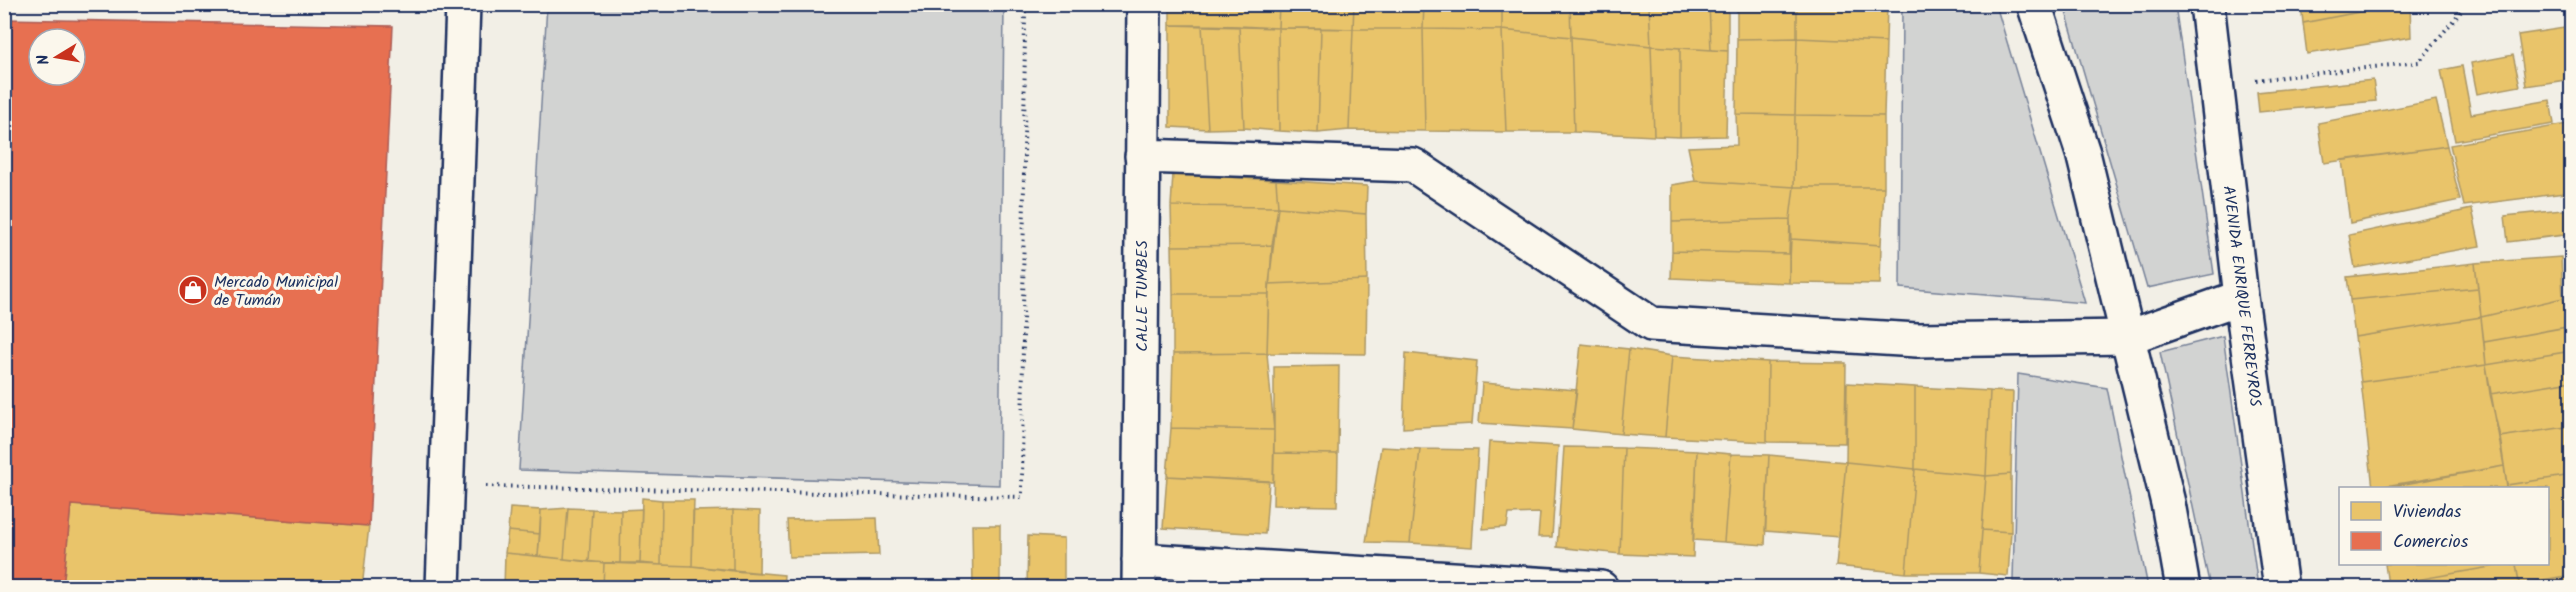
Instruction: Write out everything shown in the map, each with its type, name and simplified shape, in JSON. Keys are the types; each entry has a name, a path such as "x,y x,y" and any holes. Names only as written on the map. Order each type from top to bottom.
{"street":[{"path":"443,588 463,4"},
{"name":"CALLE TUMBES","path":"1139,574 1144,4"},
{"path":"2034,4 2083,153 2168,503 2183,588"},
{"name":"AVENIDA ENRIQUE FERREYROS","path":"2207,4 2241,297 2282,588"},
{"path":"1142,156 1413,165 1651,324 1917,339 2129,337 2241,297"},
{"path":"1139,574 1601,588"}],"path":[{"path":"446,485 1022,497 1025,4"},
{"path":"2217,85 2419,62 2467,4"}],"shaded area":[{"path":"547,5 1004,5 999,485 519,470"},
{"path":"1902,5 1996,5 2085,303 1900,288"},
{"path":"2064,5 2175,5 2214,274 2147,288"},
{"path":"2223,336 2258,587 2210,587 2160,352"},
{"path":"2018,374 2107,388 2148,587 2013,581"}],"building: Viviendas":[{"path":"1170,4 1279,4 1278,28 1170,25"},
{"path":"1279,4 1354,4 1353,29 1278,28"},
{"path":"1354,4 1424,4 1423,29 1353,29"},
{"path":"1424,4 1502,4 1502,30 1423,29"},
{"path":"1502,4 1570,4 1571,37 1502,30"},
{"path":"1570,4 1649,4 1651,46 1571,37"},
{"path":"1649,4 1709,4 1711,50 1651,46"},
{"path":"1709,4 1728,4 1728,51 1711,50"},
{"path":"1737,4 1797,4 1797,38 1737,39"},
{"path":"1797,4 1887,4 1886,42 1797,38"},
{"path":"2301,4 2400,4 2303,23"},
{"path":"2410,4 2411,37 2307,54 2303,23"},
{"path":"1170,25 1202,25 1208,129 1170,127"},
{"path":"1202,25 1239,26 1244,128 1208,129"},
{"path":"1239,26 1278,28 1279,131 1244,128"},
{"path":"1278,28 1321,28 1318,133 1279,131"},
{"path":"1321,28 1353,29 1349,130 1318,133"},
{"path":"2564,28 2572,79 2526,86 2518,35"},
{"path":"1353,29 1423,29 1425,131 1349,130"},
{"path":"1423,29 1502,30 1506,132 1425,131"},
{"path":"1502,30 1571,37 1574,132 1506,132"},
{"path":"1571,37 1651,46 1654,136 1574,132"},
{"path":"1797,38 1886,42 1884,116 1795,115"},
{"path":"1797,38 1795,115 1736,114 1737,39"},
{"path":"1651,46 1680,48 1680,137 1654,136"},
{"path":"1680,48 1728,51 1726,136 1680,137"},
{"path":"2513,55 2520,86 2477,94 2471,63"},
{"path":"2462,66 2471,114 2550,100 2554,124 2455,141 2441,70"},
{"path":"2373,80 2376,101 2259,112 2257,92"},
{"path":"2436,100 2447,146 2324,163 2318,123"},
{"path":"1736,114 1795,115 1794,187 1695,181 1688,147 1737,145"},
{"path":"1795,115 1884,116 1884,187 1794,187"},
{"path":"2567,124 2572,150 2572,192 2464,206 2450,145"},
{"path":"2447,146 2460,200 2350,223 2342,160"},
{"path":"1173,174 1276,180 1278,207 1171,206"},
{"path":"1276,180 1367,186 1366,214 1278,207"},
{"path":"1695,181 1794,187 1790,219 1672,222 1672,185"},
{"path":"1794,187 1884,187 1881,245 1791,239 1790,219"},
{"path":"1171,206 1278,207 1272,245 1172,246"},
{"path":"1278,207 1366,214 1367,280 1269,284"},
{"path":"2472,209 2480,246 2355,268 2349,235"},
{"path":"2572,209 2572,234 2508,242 2505,216"},
{"path":"1790,219 1789,254 1672,251 1672,222"},
{"path":"1791,239 1881,245 1880,284 1789,283"},
{"path":"1272,245 1269,294 1173,294 1172,246"},
{"path":"1672,251 1789,254 1789,283 1671,278"},
{"path":"2561,257 2563,298 2481,317 2475,263"},
{"path":"2475,263 2478,288 2350,300 2347,277"},
{"path":"1367,280 1366,354 1267,353 1269,284"},
{"path":"2478,288 2481,317 2355,337 2350,300"},
{"path":"1173,294 1269,294 1267,353 1173,354"},
{"path":"2563,298 2568,327 2484,342 2481,317"},
{"path":"2481,317 2486,365 2361,382 2355,337"},
{"path":"2572,326 2572,351 2486,365 2484,342"},
{"path":"1581,344 1629,349 1621,434 1572,429"},
{"path":"1629,349 1672,356 1665,437 1621,434"},
{"path":"2572,351 2572,381 2490,394 2486,365"},
{"path":"1267,353 1274,430 1171,428 1173,354"},
{"path":"1406,353 1477,361 1472,424 1403,428"},
{"path":"1672,356 1768,362 1767,442 1665,437"},
{"path":"1768,362 1846,363 1845,443 1767,442"},
{"path":"2486,365 2504,466 2373,487 2361,382"},
{"path":"1339,366 1338,454 1274,453 1274,367"},
{"path":"2572,381 2572,426 2500,437 2490,394"},
{"path":"1482,383 1577,390 1572,429 1479,423"},
{"path":"1847,383 1915,387 1915,469 1846,462"},
{"path":"1915,387 1990,391 1986,476 1915,469"},
{"path":"1990,391 2013,392 2011,474 1986,476"},
{"path":"2572,426 2572,475 2507,485 2500,437"},
{"path":"1171,428 1274,430 1273,482 1167,476"},
{"path":"1489,442 1558,446 1552,537 1538,537 1540,513 1509,514 1507,527 1483,529"},
{"path":"1381,447 1420,449 1410,543 1366,542"},
{"path":"1564,447 1624,448 1620,554 1557,547"},
{"path":"1624,448 1697,451 1693,557 1620,554"},
{"path":"1420,449 1478,450 1472,547 1410,543"},
{"path":"1697,451 1731,454 1724,542 1693,540"},
{"path":"1274,453 1338,454 1337,506 1273,505"},
{"path":"1731,454 1769,455 1765,545 1724,542"},
{"path":"1769,455 1846,462 1839,537 1765,531"},
{"path":"1846,462 1915,469 1906,573 1836,566"},
{"path":"2504,466 2507,487 2388,487"},
{"path":"1915,469 1986,476 1979,573 1906,573"},
{"path":"2011,474 2011,532 1982,530 1986,476"},
{"path":"2572,475 2572,575 2519,584 2516,565 2549,565 2549,487 2507,487 2507,485"},
{"path":"1167,476 1269,481 1265,534 1163,528"},
{"path":"642,498 662,500 661,565 640,563"},
{"path":"662,500 694,500 692,566 661,565"},
{"path":"71,505 369,526 362,588 63,588"},
{"path":"510,508 541,510 540,534 508,531"},
{"path":"568,508 564,559 538,556 541,510"},
{"path":"568,508 592,509 589,562 564,559"},
{"path":"592,509 621,510 620,563 589,562"},
{"path":"642,509 640,563 620,563 621,510"},
{"path":"733,510 760,511 759,573 733,571"},
{"path":"733,510 733,571 692,566 693,511"},
{"path":"877,518 879,555 789,557 787,520"},
{"path":"972,525 1000,525 1000,588 973,588"},
{"path":"1982,530 2011,532 2008,576 1979,573"},
{"path":"508,531 540,534 538,556 505,553"},
{"path":"1028,536 1064,538 1064,588 1027,588"},
{"path":"505,553 604,563 603,588 504,588"},
{"path":"604,563 692,566 784,575 783,588 603,588"},
{"path":"2385,565 2501,565 2388,585"},
{"path":"2501,565 2516,565 2520,588 2389,588 2388,585"},
{"path":"2572,575 2572,588 2520,588 2519,584"}],"building: Comercios":[{"name":"Mercado Municipal de Tumán","path":"4,19 393,26 369,526 71,505 63,588 4,588"}],"place":[{"name":"Mercado Municipal de Tumán","path":"193,290"}]}
